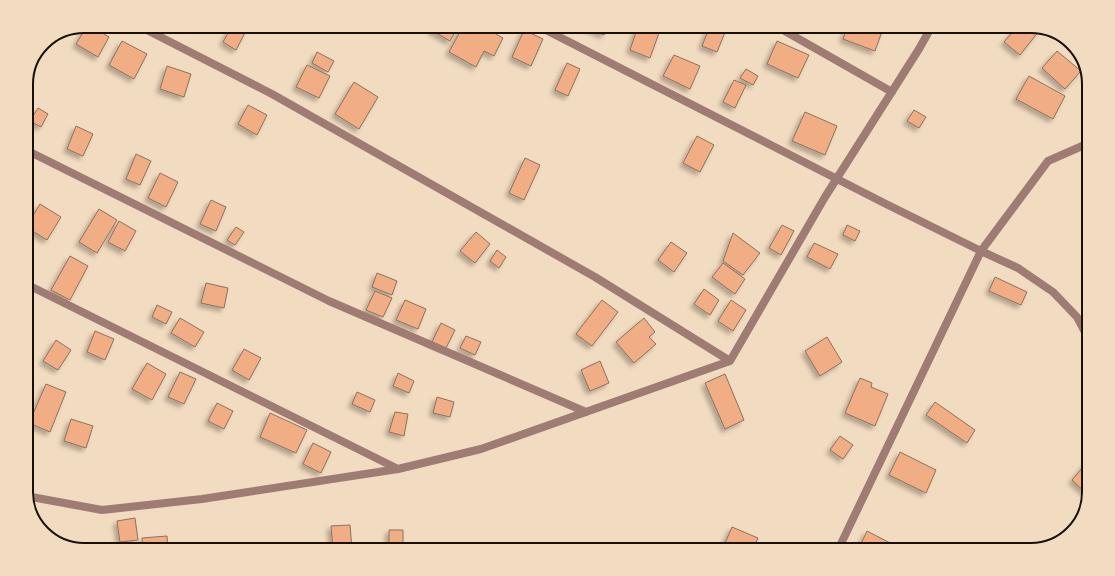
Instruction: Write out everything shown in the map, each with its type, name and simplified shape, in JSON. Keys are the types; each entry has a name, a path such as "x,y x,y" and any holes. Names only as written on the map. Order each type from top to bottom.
{"lane":[{"path":"153,33 272,94 595,277 730,361"},
{"path":"552,33 981,251 1018,268 1053,292 1076,317 1082,328"},
{"path":"788,33 892,92"},
{"path":"33,497 102,510 202,499 398,469 481,449 730,361 825,197 928,33"},
{"path":"841,543 981,251 1048,161 1082,147"},
{"path":"33,153 329,301 586,412"},
{"path":"33,287 398,469"}],"building":[{"path":"83,33 102,33 109,37 98,57 76,44"},
{"path":"228,33 245,33 236,50 223,42"},
{"path":"436,33 454,33 450,41"},
{"path":"459,33 494,33 503,38 494,56 484,51 476,67 449,52"},
{"path":"523,33 530,33 543,39 531,66 512,57"},
{"path":"636,33 659,33 650,58 630,50"},
{"path":"707,33 725,33 717,52 702,46"},
{"path":"845,33 881,33 875,51 843,39"},
{"path":"1012,33 1037,34 1020,55 1004,42"},
{"path":"122,41 147,54 134,79 109,65"},
{"path":"777,41 809,55 798,78 767,64"},
{"path":"1057,51 1080,72 1065,89 1042,68"},
{"path":"317,52 334,61 328,72 312,63"},
{"path":"674,55 700,66 690,89 663,76"},
{"path":"567,63 580,69 568,96 555,90"},
{"path":"307,65 330,76 319,98 296,87"},
{"path":"167,66 191,74 184,97 160,89"},
{"path":"746,69 758,76 753,85 740,78"},
{"path":"1029,76 1065,96 1053,119 1016,99"},
{"path":"734,80 746,85 735,108 723,102"},
{"path":"354,82 378,97 359,129 335,114"},
{"path":"248,105 267,115 257,135 238,124"},
{"path":"38,108 48,114 41,127 33,123 33,116"},
{"path":"914,110 926,117 919,128 907,121"},
{"path":"805,112 837,126 825,155 792,141"},
{"path":"76,126 93,134 83,156 67,149"},
{"path":"697,136 714,145 700,172 683,163"},
{"path":"136,154 151,161 140,185 126,179"},
{"path":"525,158 540,165 524,200 509,193"},
{"path":"160,173 178,182 166,207 148,198"},
{"path":"211,200 226,207 216,231 200,224"},
{"path":"40,204 61,217 47,240 33,231 33,216"},
{"path":"99,209 117,220 97,253 79,242"},
{"path":"119,221 136,231 125,251 108,242"},
{"path":"782,225 794,231 781,255 769,248"},
{"path":"847,225 860,231 855,241 843,235"},
{"path":"236,227 244,232 235,245 227,240"},
{"path":"476,232 490,244 475,263 460,251"},
{"path":"733,233 760,253 743,275 723,261"},
{"path":"671,242 687,253 674,272 658,260"},
{"path":"814,243 838,254 830,269 807,257"},
{"path":"497,250 506,257 499,268 490,261"},
{"path":"70,256 88,266 70,300 51,290"},
{"path":"723,263 745,279 735,294 712,277"},
{"path":"377,273 397,281 392,295 372,287"},
{"path":"995,277 1027,292 1021,305 989,291"},
{"path":"206,283 228,288 224,308 201,303"},
{"path":"704,289 719,300 710,315 694,304"},
{"path":"375,291 392,298 383,317 366,310"},
{"path":"405,300 426,309 418,329 396,320"},
{"path":"602,300 618,312 592,346 576,334"},
{"path":"731,300 746,310 733,331 718,321"},
{"path":"157,305 172,312 166,324 152,317"},
{"path":"180,318 204,332 195,347 171,333"},
{"path":"644,318 655,332 649,337 656,344 634,363 616,342"},
{"path":"441,323 455,330 446,348 432,342"},
{"path":"95,331 114,339 105,360 87,352"},
{"path":"466,336 481,342 475,355 460,348"},
{"path":"827,337 842,362 820,376 805,351"},
{"path":"56,340 71,350 58,370 43,361"},
{"path":"244,349 261,358 249,380 232,370"},
{"path":"600,361 609,383 590,391 581,370"},
{"path":"147,363 166,374 152,400 132,389"},
{"path":"180,372 196,379 184,404 168,397"},
{"path":"398,373 414,381 409,393 393,386"},
{"path":"725,374 744,420 725,429 705,383"},
{"path":"860,378 872,383 871,387 888,394 875,426 845,413"},
{"path":"46,384 66,392 50,432 33,425 33,414"},
{"path":"357,392 375,400 370,412 352,404"},
{"path":"437,397 454,402 450,417 433,413"},
{"path":"935,402 975,430 967,443 926,415"},
{"path":"217,403 233,411 224,429 208,421"},
{"path":"395,412 408,414 404,436 389,432"},
{"path":"270,413 307,430 296,453 260,437"},
{"path":"71,419 93,426 86,448 64,441"},
{"path":"840,436 853,445 843,459 830,450"},
{"path":"313,443 331,452 321,473 303,464"},
{"path":"900,452 936,470 926,493 889,475"},
{"path":"1082,468 1082,489 1072,480"},
{"path":"135,518 138,540 120,542 117,521"},
{"path":"350,525 352,543 332,543 331,526"},
{"path":"732,527 758,538 756,543 725,543"},
{"path":"389,530 403,530 403,543 389,543"},
{"path":"867,531 890,543 861,543"},
{"path":"167,536 168,543 142,543 142,538"}]}
